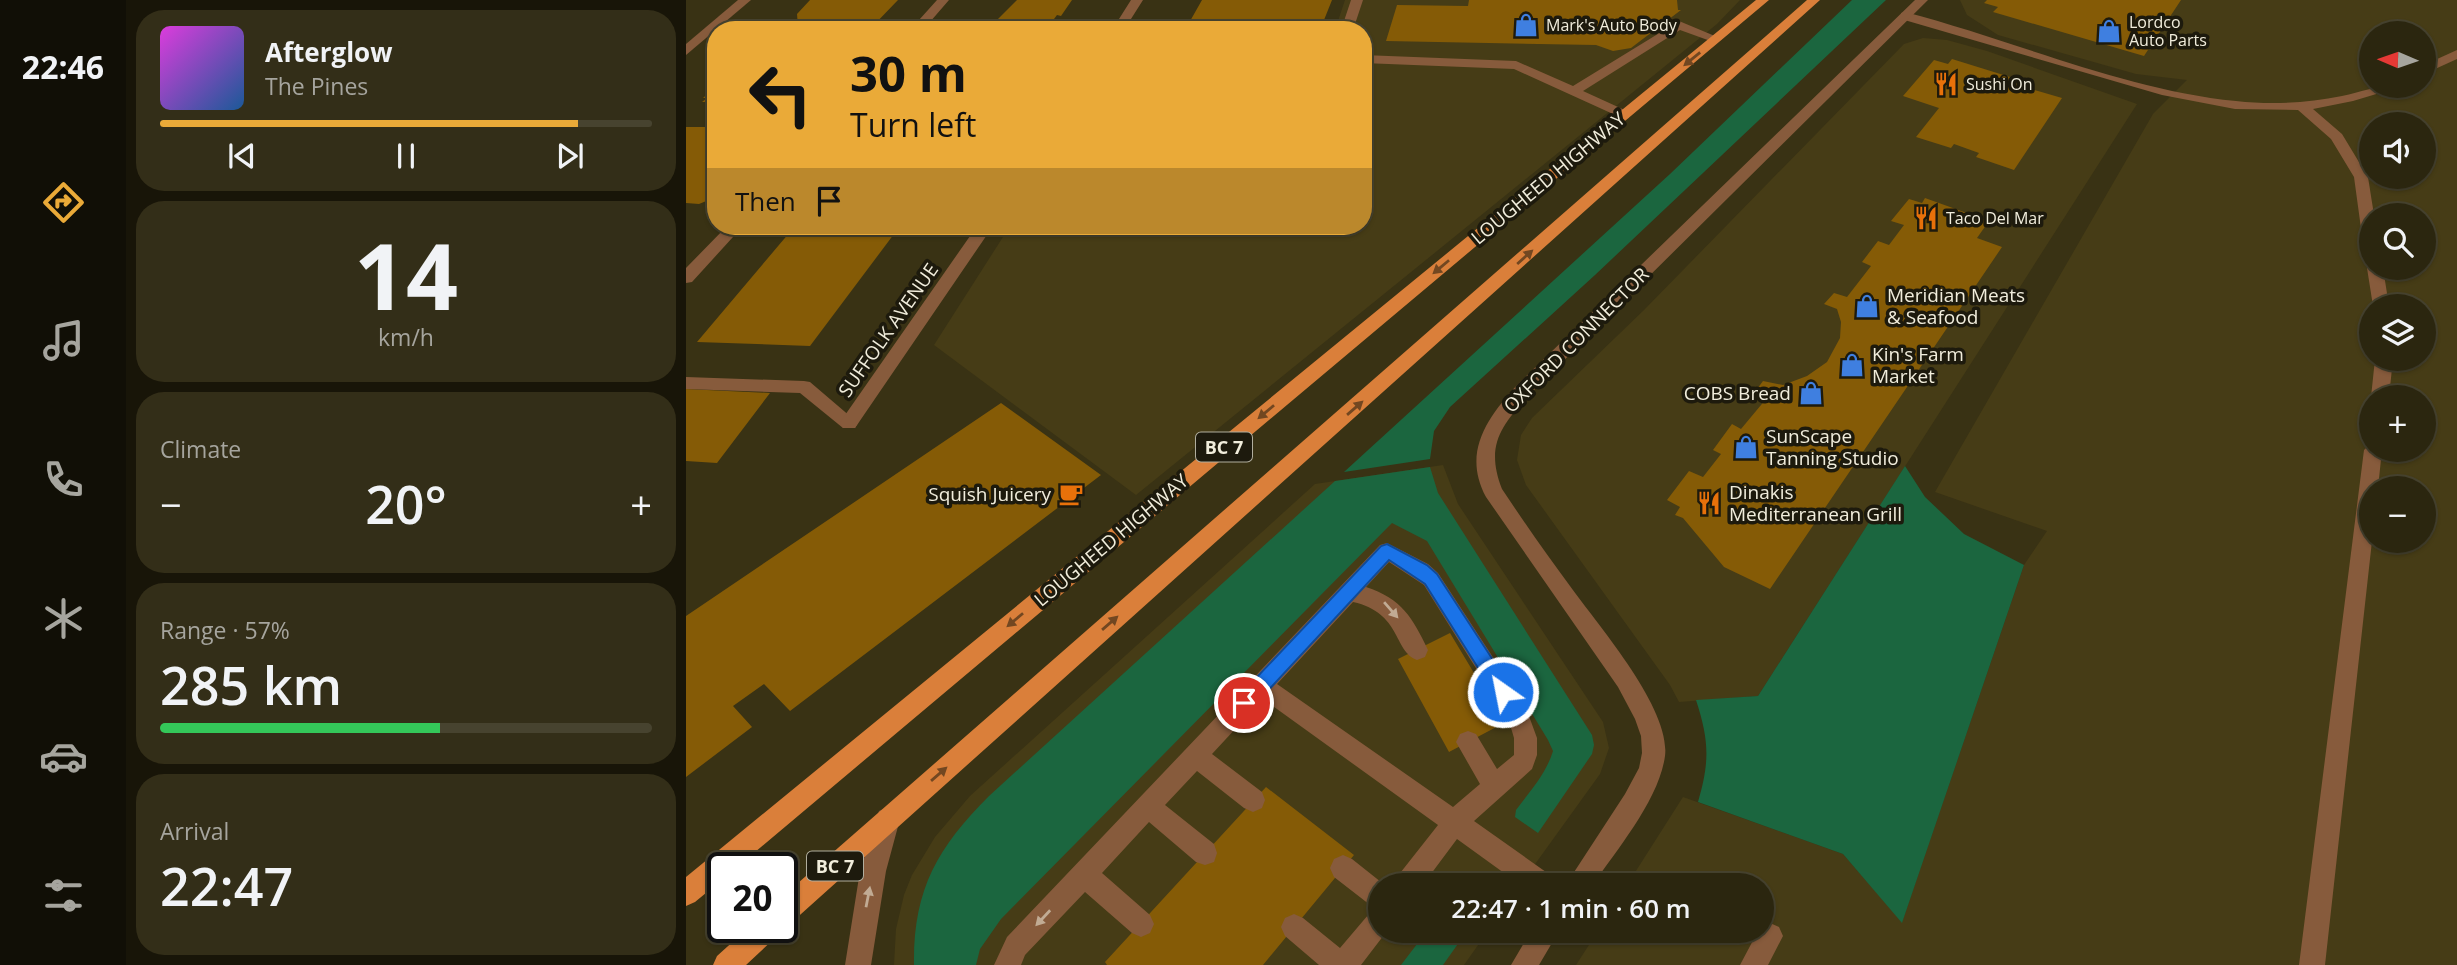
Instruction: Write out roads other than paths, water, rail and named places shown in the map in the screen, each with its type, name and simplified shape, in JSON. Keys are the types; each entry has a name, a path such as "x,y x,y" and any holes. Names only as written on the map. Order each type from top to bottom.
{"main road":[{"name":"LOUGHEED HIGHWAY","path":"686,893 1763,0"},
{"name":"BC 7","path":"798,900 1814,0"},
{"path":"726,965 750,943"}],"street":[{"path":"721,21 746,0"},
{"path":"924,21 943,0"},
{"path":"1124,21 1137,0"},
{"path":"1350,21 1357,0"},
{"name":"OXFORD CONNECTOR","path":"1586,873 1650,772 1654,752 1651,733 1631,690 1493,492 1486,477 1484,459 1490,429 1524,389 1922,0"},
{"path":"1905,16 2176,95 2246,107 2302,107 2359,96"},
{"path":"1574,91 1679,25 1716,39"},
{"path":"686,51 707,33"},
{"path":"2436,64 2457,54"},
{"path":"1372,59 1516,65 1624,115"},
{"path":"2302,107 2337,138 2361,177 2365,203"},
{"path":"686,278 727,235"},
{"name":"SUFFOLK AVENUE","path":"686,383 804,387 849,423 979,235"},
{"path":"2312,965 2372,462"},
{"path":"1007,965 1016,946 1387,551 1421,570 1431,579 1518,715 1526,733 1524,761 1456,821 1416,873"},
{"path":"1349,592 1370,596 1389,604 1417,650"},
{"path":"1261,685 1526,873"},
{"path":"1468,742 1495,787"},
{"path":"1195,755 1253,800"},
{"path":"1148,806 1205,853"},
{"path":"858,965 873,871 888,819"},
{"path":"1343,868 1368,888"},
{"path":"1084,874 1141,924"},
{"path":"1294,928 1342,965 1368,934"},
{"path":"1524,965 1538,943"},
{"path":"1753,965 1766,943"}],"place":[{"name":"Mark's Auto Body","path":"1526,25"},
{"name":"Lordco Auto Parts","path":"2109,31"},
{"name":"Sushi On","path":"1946,84"},
{"name":"Taco Del Mar","path":"1926,218"},
{"name":"Meridian Meats & Seafood","path":"1867,306"},
{"name":"Kin's Farm Market","path":"1852,365"},
{"name":"COBS Bread","path":"1811,393"},
{"name":"SunScape Tanning Studio","path":"1746,447"},
{"name":"Squish Juicery","path":"1071,494"},
{"name":"Dinakis Mediterranean Grill","path":"1709,503"}]}
